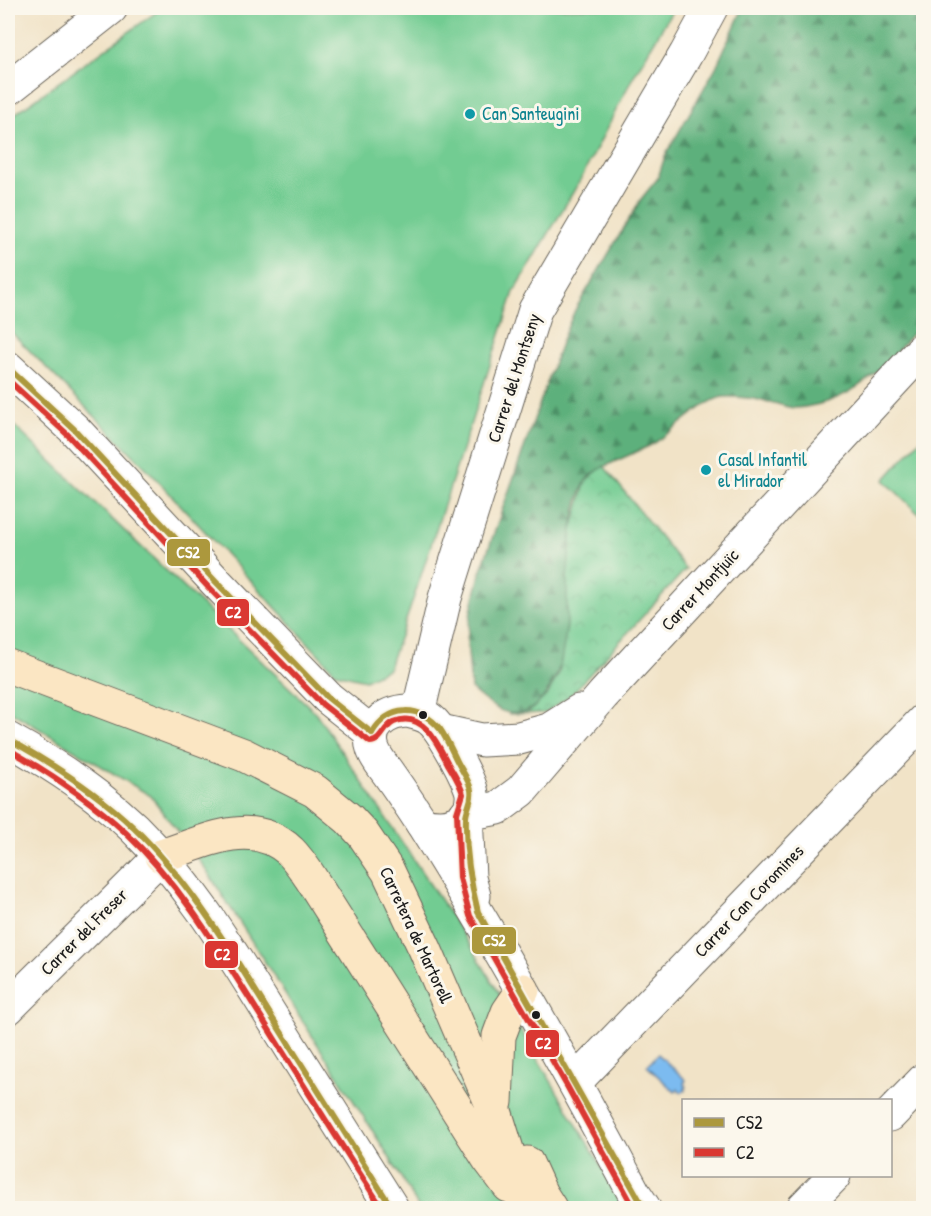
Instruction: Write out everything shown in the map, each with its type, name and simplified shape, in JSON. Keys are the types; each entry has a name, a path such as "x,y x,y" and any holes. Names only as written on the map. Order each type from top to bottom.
{"main road":[{"name":"Carretera de Martorell","path":"8,666 244,755 315,791 349,819 372,847 398,891 426,949 532,1206"},
{"path":"161,856 240,832 264,836 289,850 310,877 488,1158 532,1206"},
{"path":"496,1114 500,1036 508,1012 523,990"}],"street":[{"path":"8,89 111,8"},
{"name":"Carrer del Montseny","path":"430,722 445,598 535,309 711,8"},
{"name":"Carrer Montjuïc","path":"422,823 430,826 448,826 466,814 498,808 521,791 603,695 924,348"},
{"path":"8,368 74,429 328,698 372,733"},
{"path":"603,695 549,730 519,738 482,740 430,722 407,711 396,712 386,716 372,733 373,751 478,912 644,1209"},
{"name":"Carrer Can Coromines","path":"575,1082 924,720"},
{"path":"430,722 469,783 472,793 466,814 469,879 478,912"},
{"path":"8,739 46,760 87,789 133,828 161,856 218,930 392,1209"},
{"name":"Carrer del Freser","path":"8,1008 161,856"},
{"path":"892,1114 924,1080"},
{"path":"803,1209 833,1177"}],"green space":[{"path":"162,8 674,8 632,79 581,179 514,292 410,609 388,669 365,680 336,673 147,469 8,329 8,119"},
{"path":"743,8 923,8 923,322 895,354 852,391 829,401 795,408 742,397 716,399 656,442 590,476 580,493 573,524 565,646 559,667 550,687 537,704 520,713 502,711 486,702 471,689 467,640 471,610 481,570 562,340 575,310 641,199 658,178 665,156 716,67"},
{"path":"8,420 316,713 471,946 626,1208 419,1208 386,1152 207,871 151,796 8,710"},
{"path":"923,437 923,518 884,480"},
{"path":"604,466 686,569 570,696 545,713 508,714 530,711 548,694 559,673 567,626 567,578 572,530 586,480"}],"water":[{"path":"658,1054 686,1080 685,1091 681,1092 678,1089 675,1092 647,1066"}],"transit line":[{"name":"CS2","path":"8,368 74,429 328,698 372,733"},
{"name":"C2","path":"8,380 68,435 209,588 322,704 370,742 377,740 390,724 404,720 413,721 428,731 457,779 463,794 457,813 460,878 470,916 634,1208"},
{"name":"CS2","path":"372,733 387,717 404,711 423,715 432,721 445,737 471,790 466,817 466,841 470,877 478,912 644,1208"},
{"name":"CS2","path":"8,739 58,769 105,802 155,849 174,872 210,919 392,1208"},
{"name":"C2","path":"8,749 55,777 99,809 126,833 165,875 216,946 382,1208"}],"place":[{"name":"Can Santeugini","path":"470,114"},
{"name":"Casal Infantil el Mirador","path":"706,470"}]}
